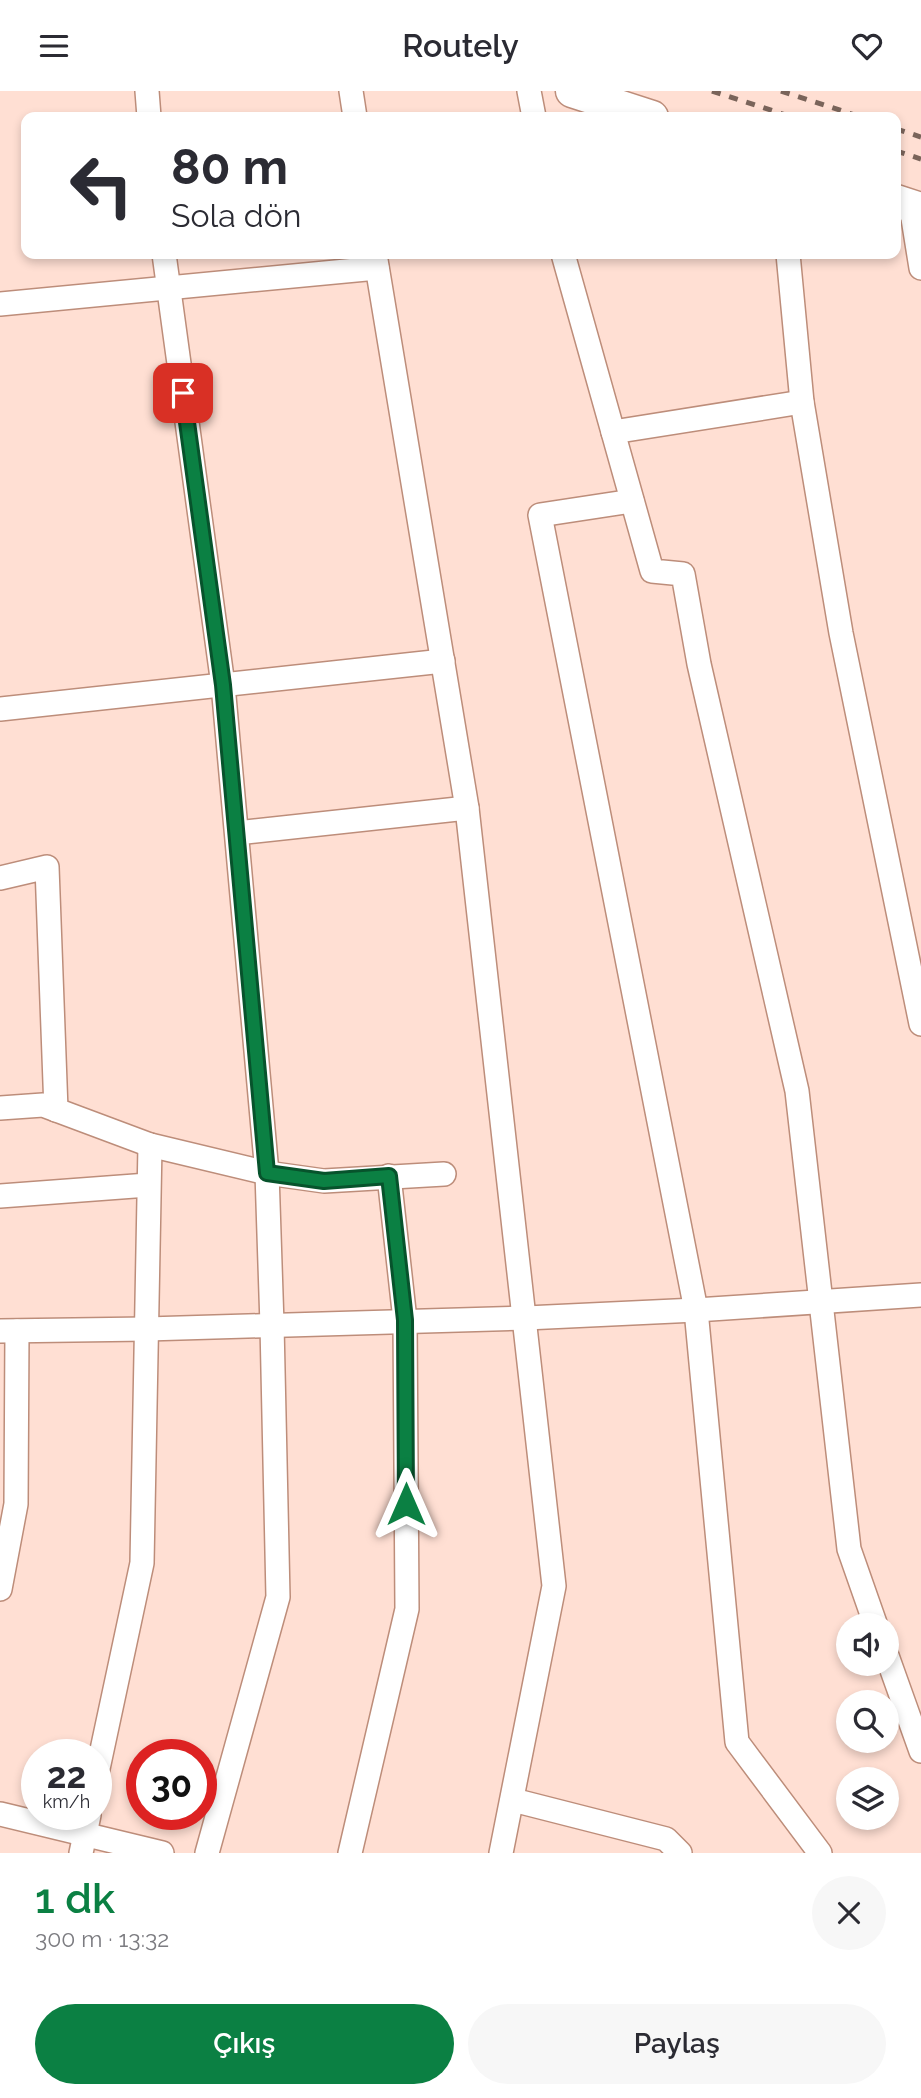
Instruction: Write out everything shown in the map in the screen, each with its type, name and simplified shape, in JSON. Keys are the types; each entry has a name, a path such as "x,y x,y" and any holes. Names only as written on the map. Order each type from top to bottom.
{"main road":[{"path":"572,91 637,112"}],"street":[{"path":"147,91 149,112"},
{"path":"351,91 354,112"},
{"path":"529,91 533,112"},
{"path":"909,205 921,268"},
{"path":"165,259 223,685 267,1173 272,1325 278,1597 207,1853"},
{"path":"564,259 652,571 683,574 699,664 797,1091 849,1549 871,1613"},
{"path":"788,259 802,403 841,632 921,1024"},
{"path":"0,304 168,287 376,261 467,808 554,1585 501,1853"},
{"path":"613,432 802,403"},
{"path":"632,501 540,515 696,1310 737,1742 820,1853"},
{"path":"0,709 443,661"},
{"path":"237,833 467,808"},
{"path":"0,878 47,867 56,1110"},
{"path":"0,1108 43,1105 150,1145 267,1173 324,1181 444,1174"},
{"path":"105,1739 142,1563 150,1145"},
{"path":"350,1853 407,1609 405,1320 389,1176"},
{"path":"0,1196 148,1185"},
{"path":"0,1590 16,1504 8,1331 526,1318 921,1295"},
{"path":"894,1676 921,1751"},
{"path":"513,1800 666,1839 680,1853"},
{"path":"0,1814 162,1853"}],"railway":[{"path":"712,91 777,112"},
{"path":"781,91 846,112"},
{"path":"901,131 921,137"},
{"path":"901,153 921,159"}],"route":[{"path":"183,393 223,685 267,1173 324,1181 389,1176 405,1320 406,1504"}]}
